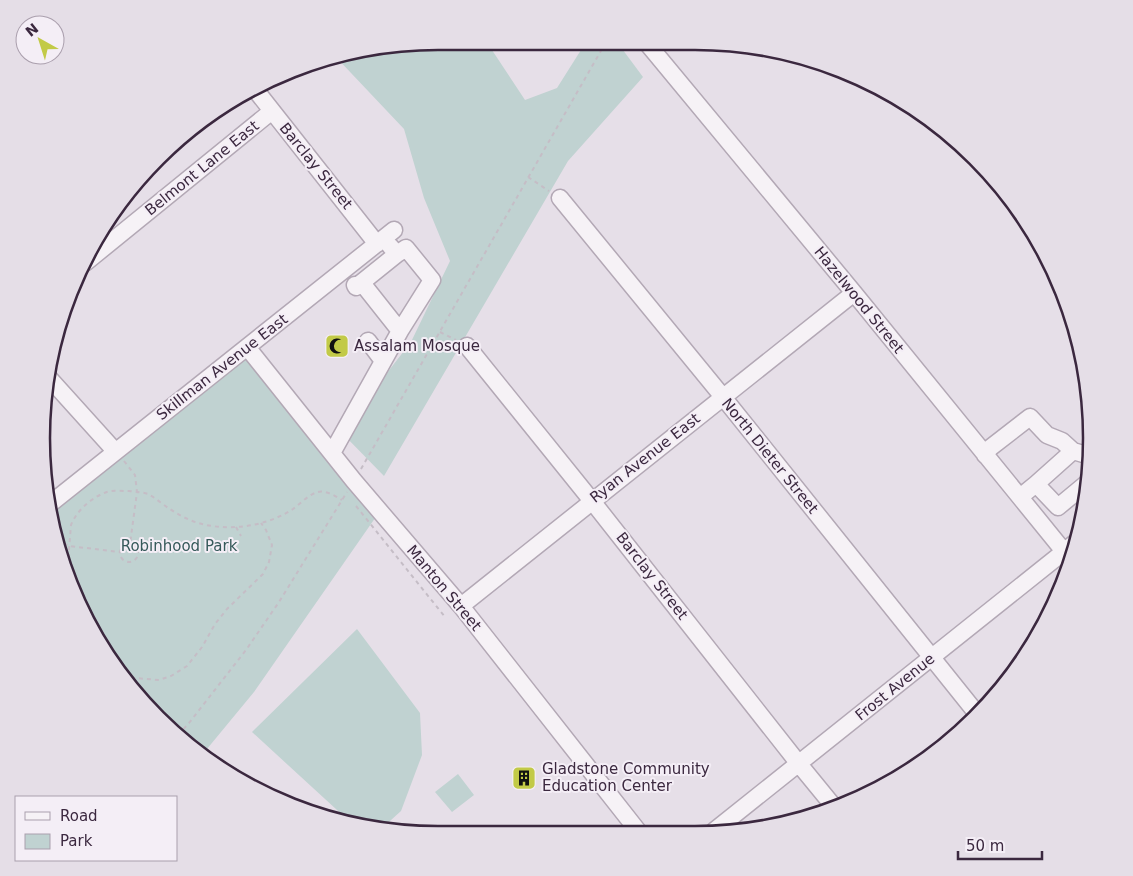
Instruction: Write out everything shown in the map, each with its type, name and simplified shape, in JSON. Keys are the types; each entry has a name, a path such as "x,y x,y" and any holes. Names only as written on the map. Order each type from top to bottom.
{"street":[{"name":"Hazelwood Street","path":"653,50 1020,497 1067,548"},
{"name":"Barclay Street","path":"259,94 385,237 397,254"},
{"name":"Belmont Lane East","path":"97,253 272,111"},
{"name":"North Dieter Street","path":"560,198 723,397 973,708"},
{"name":"Skillman Avenue East","path":"55,500 385,237"},
{"path":"332,453 400,331 432,280 406,248 356,287 343,271"},
{"path":"362,283 400,331"},
{"name":"Ryan Avenue East","path":"461,606 854,293"},
{"path":"368,341 383,361"},
{"name":"Barclay Street","path":"467,346 829,801"},
{"name":"Manton Street","path":"247,347 354,481 461,606 634,826"},
{"path":"54,383 115,451"},
{"path":"985,454 1030,417 1047,435 1062,441 1073,451 1082,454"},
{"path":"1020,497 1073,451"},
{"path":"1036,484 1058,508 1080,488"},
{"name":"Frost Avenue","path":"722,825 1064,555"}],"path":[{"path":"182,730 246,650 279,602 354,481 601,50"},
{"path":"528,177 560,198"},
{"path":"440,331 467,346"},
{"path":"115,451 135,475 137,492 130,544"},
{"path":"68,555 71,525 74,518 90,501 108,492 147,494 185,518 214,526 236,527 261,523 285,514 318,491 326,492 342,500"},
{"path":"352,500 446,617"},
{"path":"133,678 159,680 171,676 187,666 227,609 263,574 269,562 272,545 261,523"},
{"path":"236,527 241,536"},
{"path":"65,544 69,546 120,552"},
{"path":"126,544 136,547 138,552 135,559 127,562 120,556 120,552 126,544"}],"green space":[{"path":"438,50 492,50 525,100 557,88 581,50 623,50 643,77 568,161 384,476 341,432 411,342 450,261 424,198 404,129 341,62 387,53"},
{"name":"Robinhood Park","path":"247,347 380,511 254,692 207,749 182,730 146,694 115,654 90,610 80,586 63,538 55,500"},
{"path":"357,629 420,713 422,755 401,811 387,823 341,814 252,732"},
{"path":"458,774 474,795 452,812 435,792"}],"place":[{"name":"Assalam Mosque","path":"337,346"},
{"name":"Gladstone Community Education Center","path":"524,778"}]}
